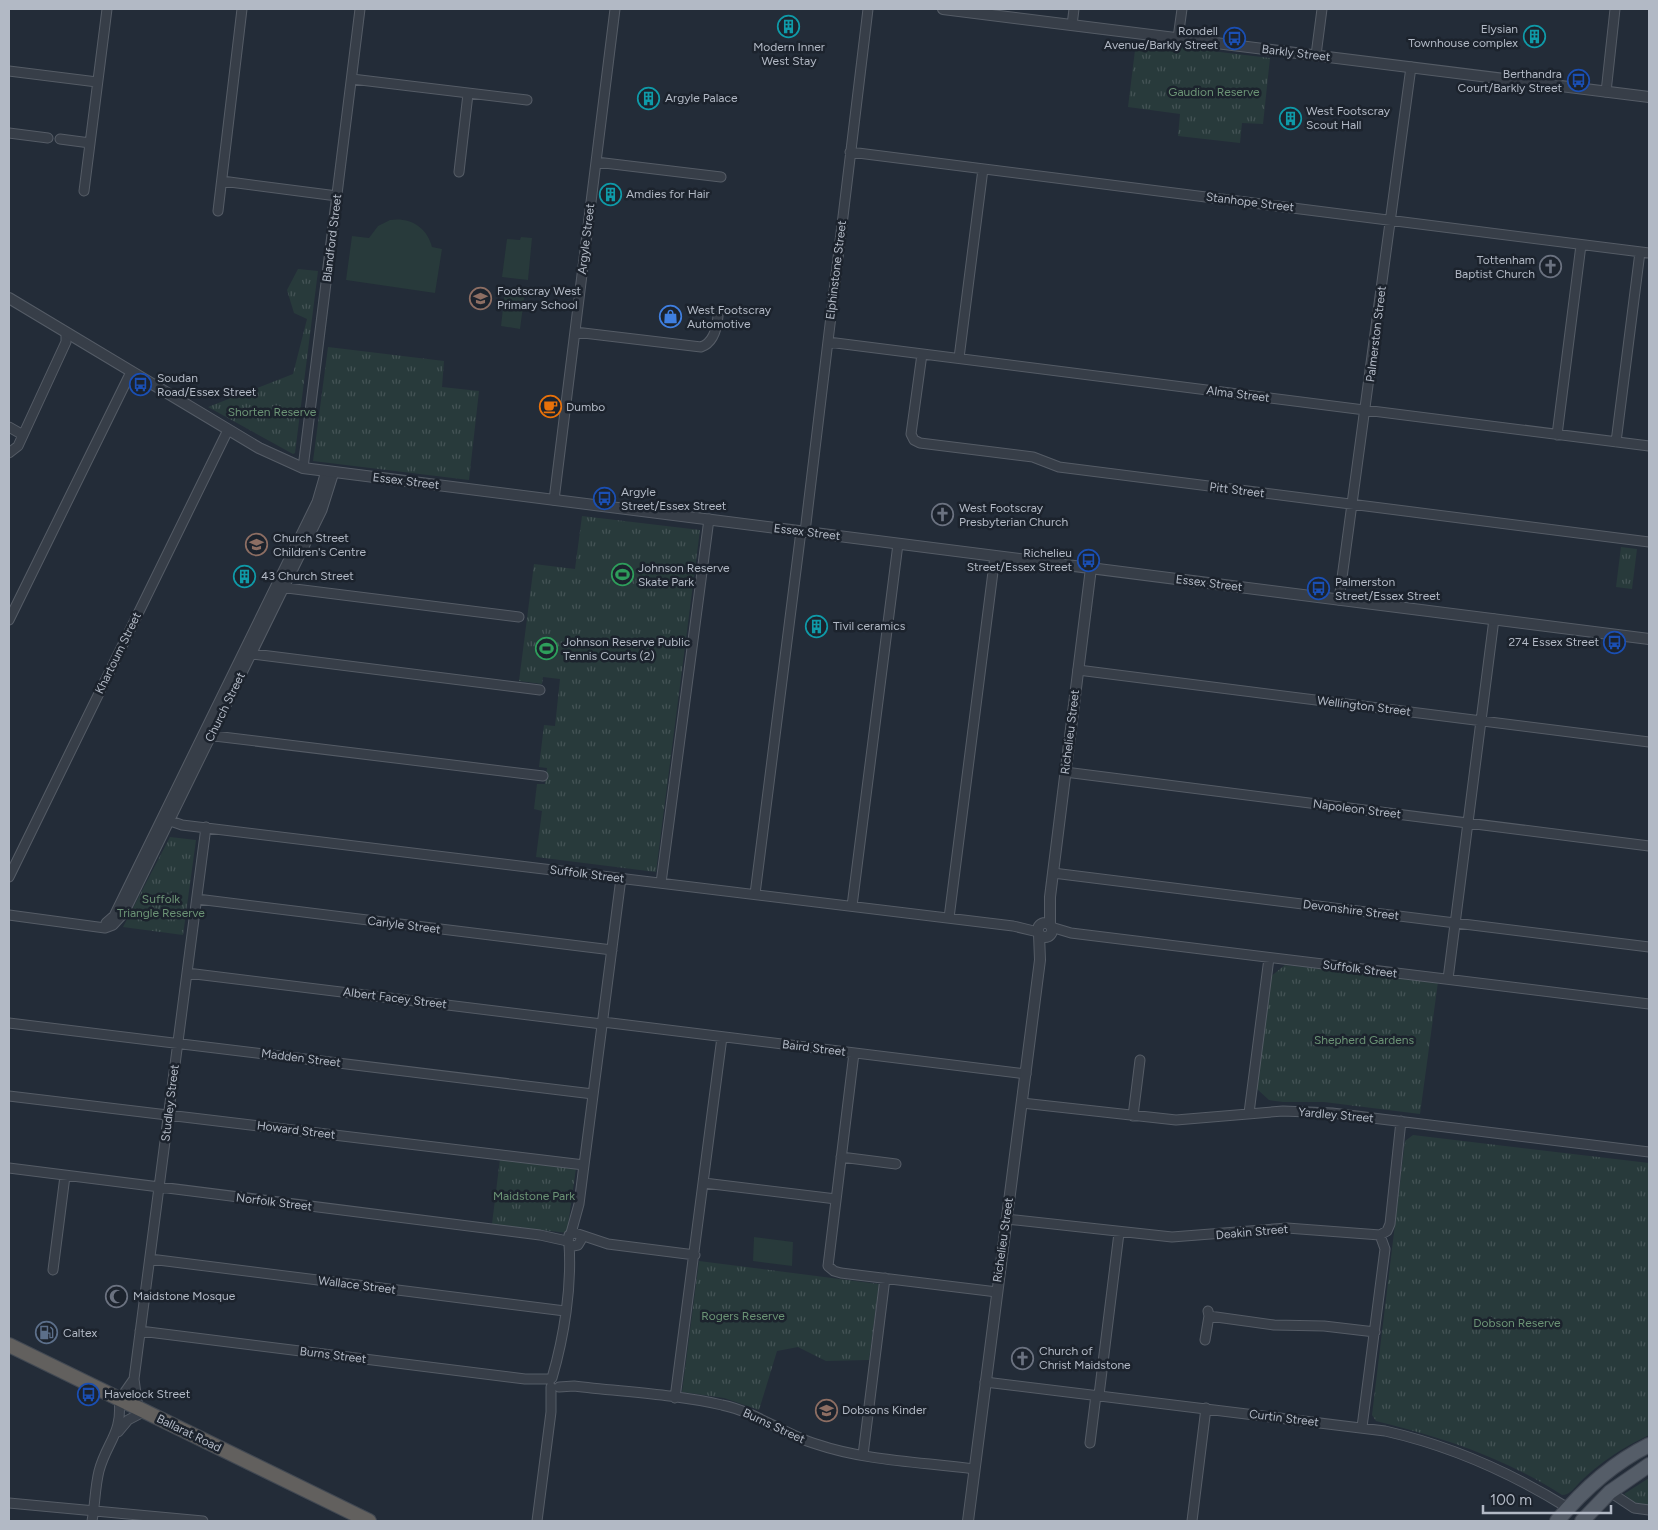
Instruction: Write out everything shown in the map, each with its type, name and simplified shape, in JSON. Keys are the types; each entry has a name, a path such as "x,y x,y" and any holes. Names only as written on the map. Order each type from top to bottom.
{"highway":[{"name":"Ballarat Road","path":"9,1345 370,1521"}],"main road":[{"path":"1557,1521 1599,1478 1632,1454 1649,1445"},
{"path":"1568,1508 1583,1520 1610,1492 1649,1465"},
{"path":"1599,1478 1610,1492"}],"street":[{"path":"84,191 107,9"},
{"path":"218,211 242,9"},
{"name":"Blandford Street","path":"303,468 360,9"},
{"name":"Argyle Street","path":"554,500 615,9"},
{"name":"Elphinstone Street","path":"755,894 828,342 868,9"},
{"name":"Barkly Street","path":"943,9 1649,97"},
{"path":"1072,25 1074,9"},
{"path":"1178,38 1182,9"},
{"path":"1316,55 1322,9"},
{"path":"1606,92 1615,9"},
{"name":"Palmerston Street","path":"1340,600 1411,67"},
{"path":"9,71 97,82"},
{"path":"352,79 527,100"},
{"path":"459,172 468,94"},
{"path":"9,133 48,138"},
{"path":"60,139 90,143"},
{"name":"Stanhope Street","path":"850,152 1645,253"},
{"path":"596,162 721,178"},
{"path":"959,358 983,169"},
{"path":"222,181 337,196"},
{"path":"1557,435 1581,245"},
{"path":"1616,442 1645,253"},
{"name":"Essex Street","path":"9,298 228,430 274,456 303,468 1649,639"},
{"path":"575,332 701,346 708,343 716,331 718,316"},
{"path":"9,453 16,449 23,436 66,342 66,333"},
{"name":"Alma Street","path":"828,342 1649,446"},
{"name":"Pitt Street","path":"922,354 912,434 916,442 1033,457 1059,467 1649,542"},
{"path":"9,620 131,372"},
{"path":"9,427 23,436"},
{"name":"Khartoum Street","path":"9,877 228,430"},
{"name":"Church Street","path":"9,915 100,926 114,916 165,820 279,588 327,498 330,472"},
{"path":"660,883 708,519"},
{"path":"852,906 898,544"},
{"path":"949,918 995,556"},
{"name":"Richelieu Street","path":"968,1521 996,1292 1050,897 1091,568"},
{"path":"279,588 519,617"},
{"path":"1448,979 1494,619"},
{"path":"247,653 540,690"},
{"name":"Wellington Street","path":"1078,670 1649,742"},
{"path":"207,735 543,776"},
{"name":"Napoleon Street","path":"1065,772 1649,846"},
{"name":"Suffolk Street","path":"165,820 182,825 1649,1004"},
{"name":"Studley Street","path":"142,1410 134,1379 206,827"},
{"name":"Devonshire Street","path":"1053,873 1649,947"},
{"path":"537,1521 621,878"},
{"name":"Carlyle Street","path":"197,899 612,950"},
{"path":"1249,1113 1269,958"},
{"name":"Albert Facey Street","path":"187,973 602,1023"},
{"name":"Madden Street","path":"9,1022 593,1094"},
{"name":"Baird Street","path":"602,1023 1026,1074"},
{"path":"675,1398 722,1037"},
{"path":"854,1054 827,1262 830,1269 841,1273 996,1292"},
{"path":"1133,1116 1140,1060"},
{"name":"Howard Street","path":"9,1096 584,1165"},
{"name":"Yardley Street","path":"1022,1103 1184,1120 1249,1113 1317,1112 1649,1152"},
{"path":"1362,1427 1385,1249 1380,1235 1387,1231 1390,1224 1401,1122"},
{"path":"841,1157 896,1164"},
{"name":"Norfolk Street","path":"9,1168 695,1255"},
{"path":"53,1270 65,1176"},
{"path":"704,1182 836,1199"},
{"name":"Deakin Street","path":"1006,1219 1119,1233 1193,1237 1287,1228 1380,1235"},
{"path":"1090,1443 1119,1233"},
{"name":"Wallace Street","path":"150,1259 565,1311"},
{"path":"863,1455 886,1278"},
{"path":"1205,1340 1208,1314 1274,1325 1324,1326 1375,1332"},
{"name":"Burns Street","path":"140,1331 675,1398 730,1407 754,1415 815,1444 863,1455 974,1469"},
{"name":"Studley Street","path":"119,1399 134,1379"},
{"name":"Curtin Street","path":"985,1382 1362,1427 1425,1441 1482,1461 1521,1480 1568,1508"},
{"path":"92,1521 99,1470 116,1434 120,1420 119,1399"},
{"path":"1192,1521 1206,1408"},
{"path":"116,1434 128,1420 142,1410"},
{"path":"1610,1492 1634,1508 1649,1510"},
{"path":"9,1503 203,1521"}],"green space":[{"name":"Gaudion Reserve","path":"1136,42 1270,58 1263,124 1242,123 1240,143 1178,136 1180,114 1128,107"},
{"path":"390,220 404,220 417,225 426,234 432,247 442,249 435,293 346,280 352,236 369,238 378,226"},
{"path":"521,237 532,238 528,280 502,277 507,239 520,240"},
{"name":"Shorten Reserve","path":"298,269 318,271 295,453 293,454 208,407 293,374 307,319 294,313 287,290"},
{"path":"505,290 525,292 520,329 501,326"},
{"path":"328,347 444,361 442,387 479,391 469,480 313,461"},
{"path":"582,516 700,530 656,872 536,857 542,811 534,809 537,784 545,784 547,768 539,767 544,725 555,726 560,679 543,677 542,684 519,681 534,564 575,569"},
{"path":"1621,547 1637,549 1632,589 1616,587"},
{"name":"Suffolk Triangle Reserve","path":"170,837 196,840 183,935 123,927"},
{"name":"Shepherd Gardens","path":"1285,965 1438,982 1420,1114 1324,1102 1269,1100 1257,1089 1270,977"},
{"name":"Dobson Reserve","path":"1413,1135 1649,1163 1649,1435 1621,1450 1604,1462 1567,1494 1562,1495 1518,1470 1472,1450 1425,1434 1376,1421 1372,1415 1405,1141"},
{"name":"Maidstone Park","path":"500,1159 576,1168 567,1233 492,1224"},
{"path":"754,1237 793,1242 792,1266 753,1261"},
{"name":"Rogers Reserve","path":"699,1261 879,1284 869,1360 826,1361 798,1347 777,1351 759,1410 724,1398 682,1392"},
{"path":"1649,1478 1649,1506 1636,1504 1624,1494"}],"place":[{"name":"Modern Inner West Stay","path":"789,26"},
{"name":"Elysian Townhouse complex","path":"1534,36"},
{"name":"Rondell Avenue/Barkly Street","path":"1234,38"},
{"name":"Berthandra Court/Barkly Street","path":"1578,81"},
{"name":"Argyle Palace","path":"649,98"},
{"name":"West Footscray Scout Hall","path":"1290,118"},
{"name":"Amdies for Hair","path":"610,194"},
{"name":"Tottenham Baptist Church","path":"1551,267"},
{"name":"Footscray West Primary School","path":"481,298"},
{"name":"West Footscray Automotive","path":"671,317"},
{"name":"Soudan Road/Essex Street","path":"141,385"},
{"name":"Dumbo","path":"550,407"},
{"name":"Argyle Street/Essex Street","path":"605,499"},
{"name":"West Footscray Presbyterian Church","path":"943,515"},
{"name":"Church Street Children's Centre","path":"257,545"},
{"name":"Richelieu Street/Essex Street","path":"1088,560"},
{"name":"Johnson Reserve Skate Park","path":"622,575"},
{"name":"43 Church Street","path":"245,576"},
{"name":"Palmerston Street/Essex Street","path":"1319,589"},
{"name":"Tivil ceramics","path":"817,626"},
{"name":"274 Essex Street","path":"1615,642"},
{"name":"Johnson Reserve Public Tennis Courts (2)","path":"547,649"},
{"name":"Maidstone Mosque","path":"117,1296"},
{"name":"Caltex","path":"47,1333"},
{"name":"Church of Christ Maidstone","path":"1023,1358"},
{"name":"Havelock Street","path":"88,1394"},
{"name":"Dobsons Kinder","path":"826,1410"}]}
